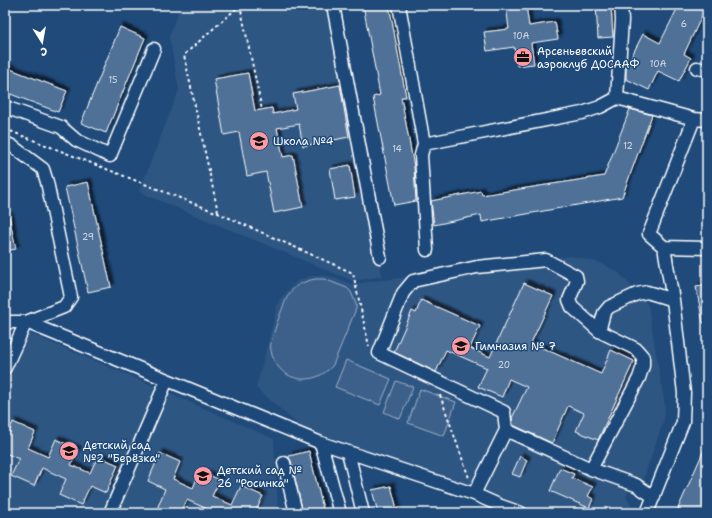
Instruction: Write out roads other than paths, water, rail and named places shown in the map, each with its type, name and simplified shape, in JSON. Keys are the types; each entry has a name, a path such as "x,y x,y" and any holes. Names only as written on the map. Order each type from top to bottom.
{"lane":[{"path":"333,5 380,257"},
{"path":"399,5 424,144 420,155 427,250"},
{"path":"617,98 622,20 621,5"},
{"path":"5,107 61,127 76,140 110,156 154,49"},
{"path":"424,144 582,113 600,107 617,98 694,119 707,120"},
{"path":"647,513 683,422 684,393 673,300 664,247 649,234 694,119"},
{"path":"5,143 12,146 43,169 71,297 64,307 26,322 5,322"},
{"path":"664,247 707,248"},
{"path":"474,494 506,430 504,412 379,353 403,293 412,281 477,267 546,260 576,276 577,281 569,300 572,307 599,331 636,349 643,357 639,378 591,469"},
{"path":"599,331 604,313 608,307 637,294 648,292 673,300"},
{"path":"5,368 26,322"},
{"path":"26,322 321,443 474,494 502,510 521,513"},
{"path":"110,513 167,380"},
{"path":"506,430 591,469 636,485 654,497"},
{"path":"321,443 340,513"},
{"path":"348,452 363,513"},
{"path":"284,464 296,513"}],"place":[{"name":"Арсеньевский аэроклуб ДОСААФ","path":"523,57"},
{"name":"Школа №4","path":"259,141"},
{"name":"Гимназия № 7","path":"461,346"},
{"name":"Детский сад №2 \"Берёзка\"","path":"69,451"},
{"name":"Детский сад № 26 \"Росинка\"","path":"203,476"}]}
